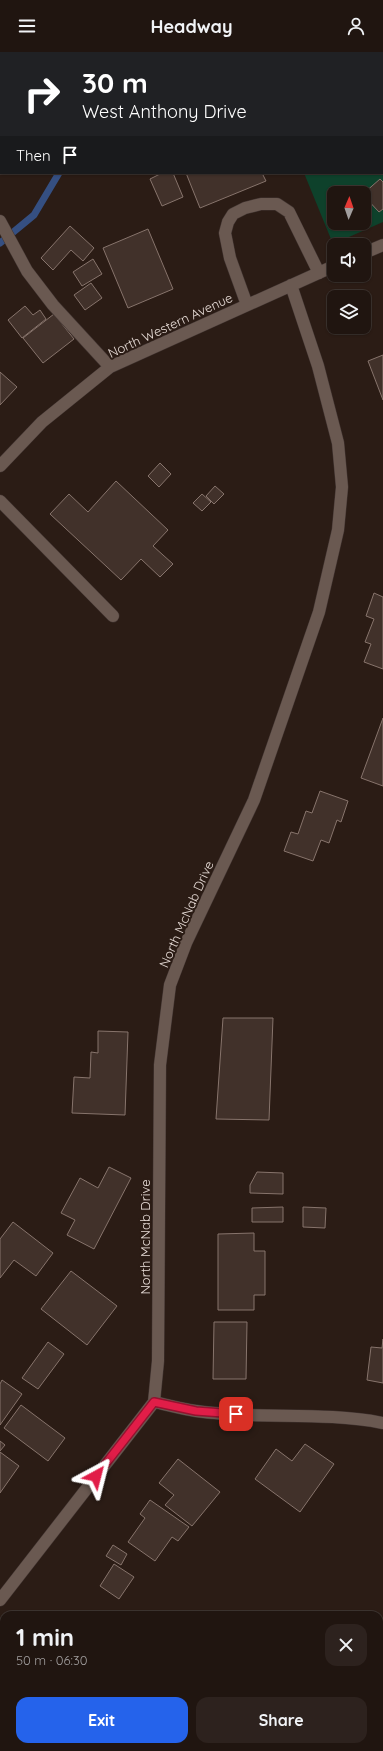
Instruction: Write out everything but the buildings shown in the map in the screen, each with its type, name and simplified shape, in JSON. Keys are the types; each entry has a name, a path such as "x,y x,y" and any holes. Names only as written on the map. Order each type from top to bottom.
{"street":[{"path":"247,305 230,258 225,233 228,222 233,214 245,208 261,204 277,204 289,212 319,273"},
{"path":"0,221 27,271 53,305 110,367"},
{"path":"371,250 383,245"},
{"name":"North Western Avenue","path":"0,466 42,422 110,367 327,269"},
{"name":"North McNab Drive","path":"154,1402 158,1361 160,1065 170,985 186,943 254,800 319,612 338,530 342,487 338,443 318,366 291,285"},
{"path":"0,501 113,616"},
{"path":"0,1600 154,1402 196,1411 312,1416 383,1423"}],"green space":[{"path":"304,174 383,174 383,222 371,227 371,186 327,186 327,229"},
{"path":"327,230 365,230 347,238 331,238"}],"waterway":[{"path":"0,243 34,215 58,174"}],"route":[{"path":"96,1476 154,1402 196,1411 236,1414"}]}
